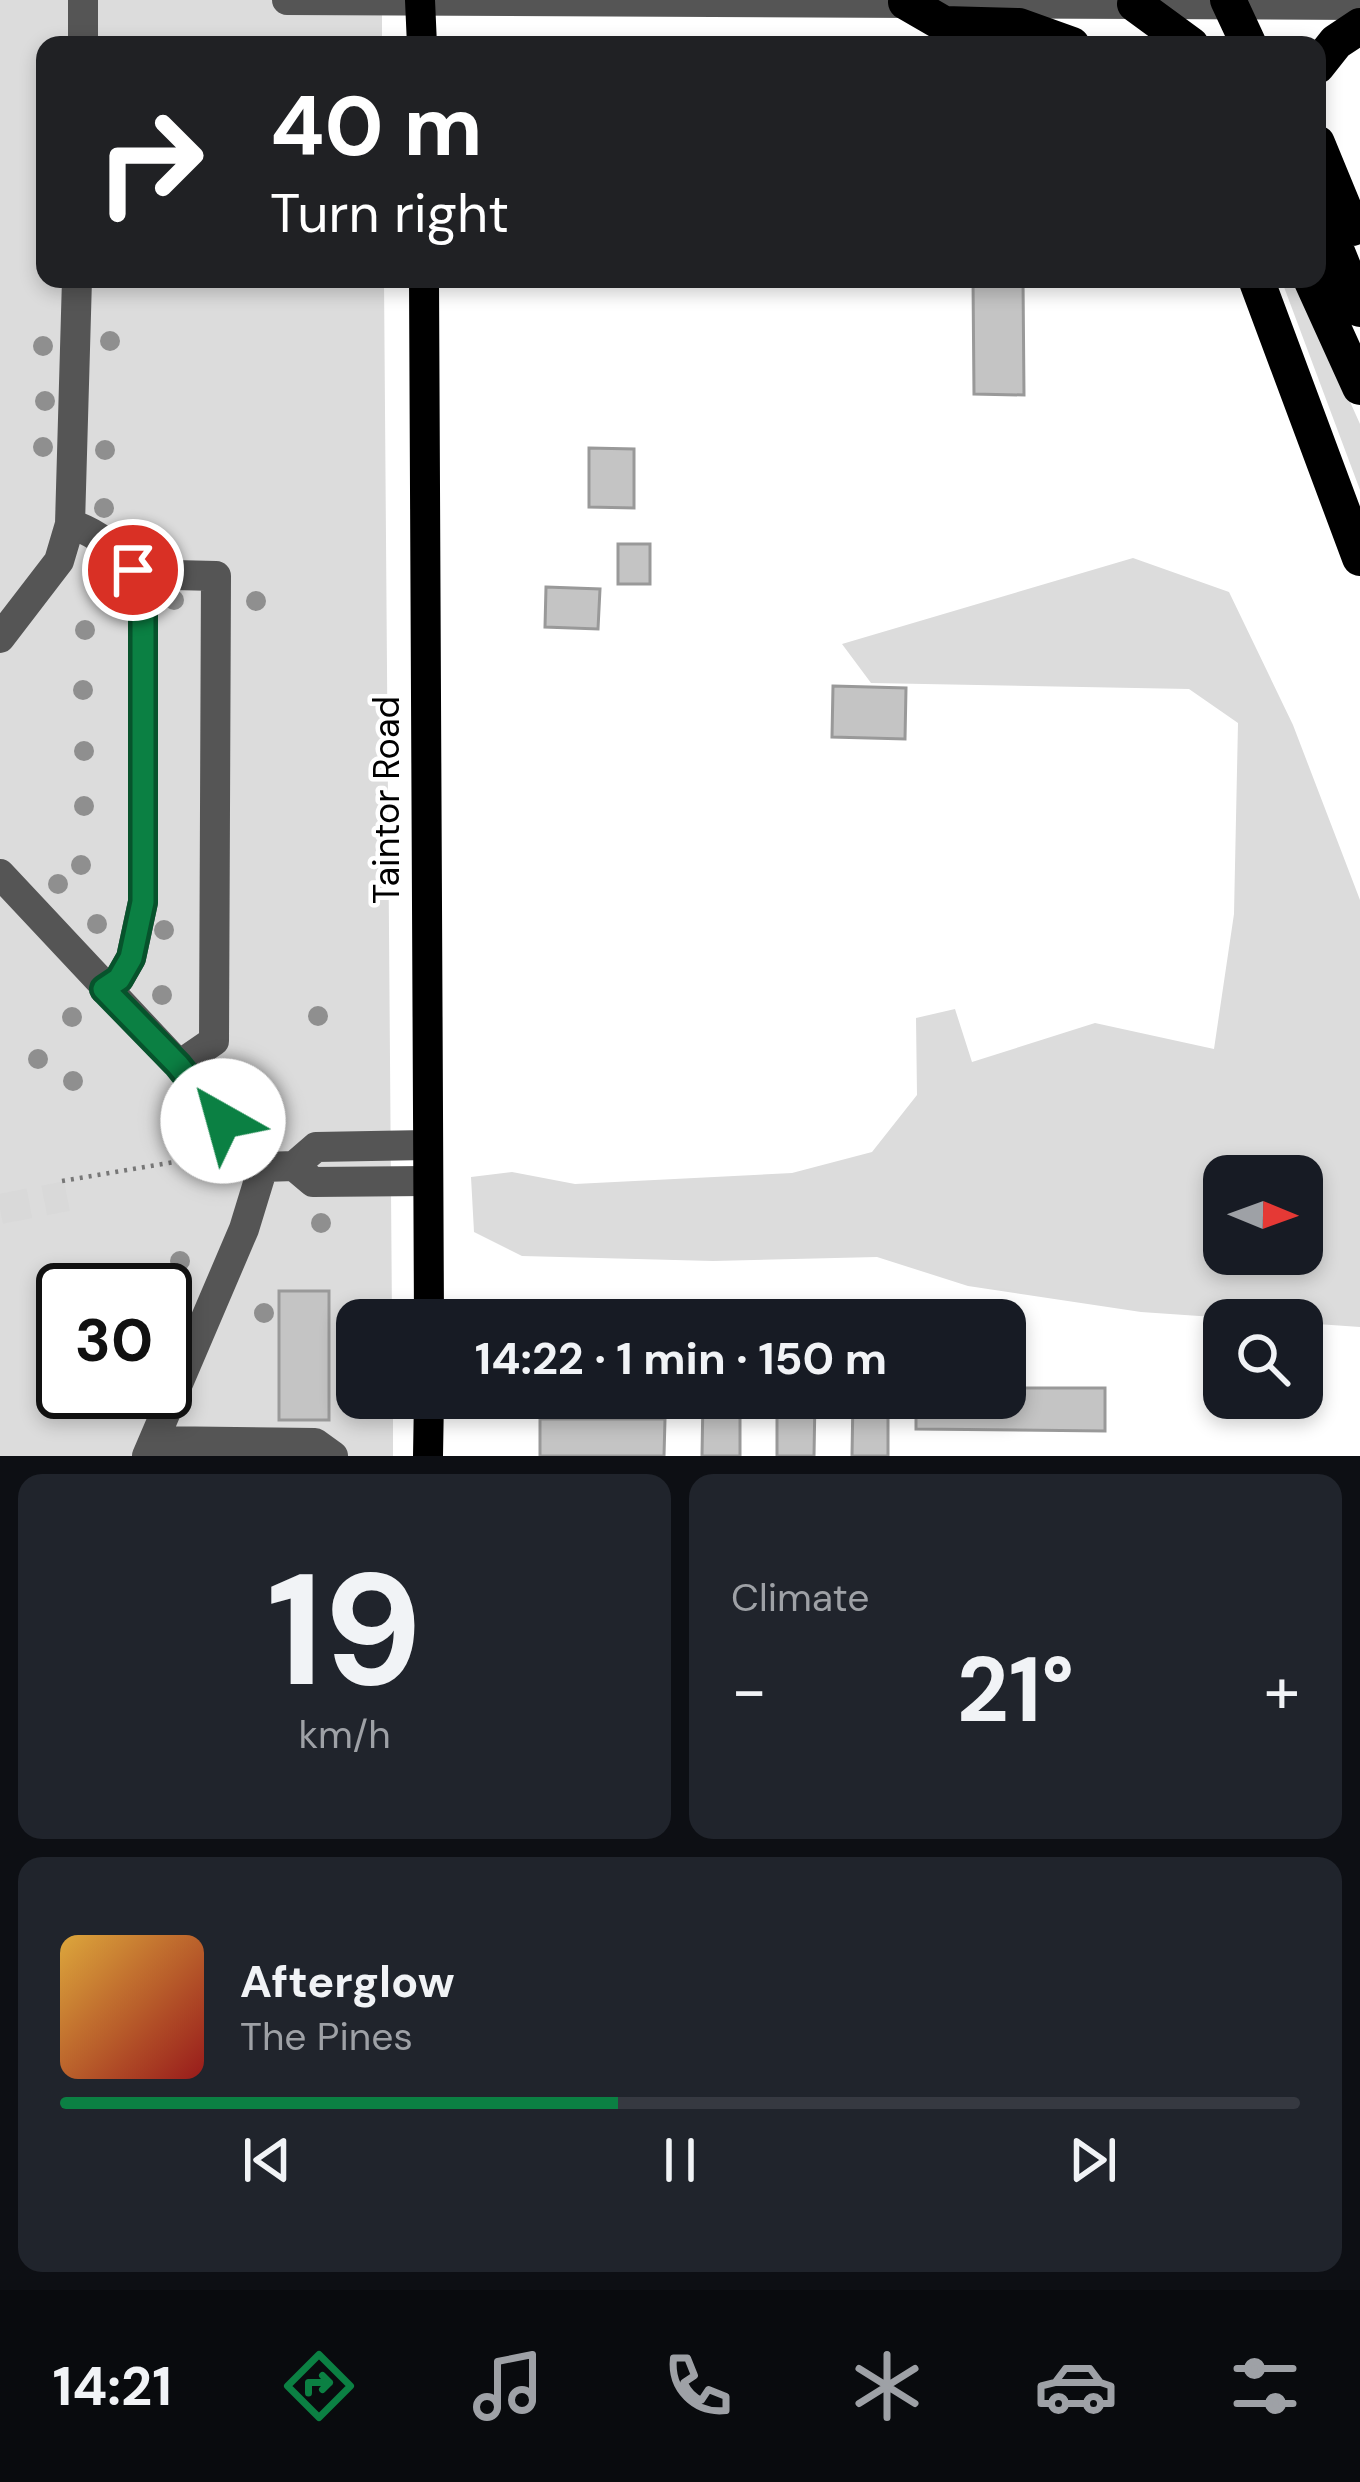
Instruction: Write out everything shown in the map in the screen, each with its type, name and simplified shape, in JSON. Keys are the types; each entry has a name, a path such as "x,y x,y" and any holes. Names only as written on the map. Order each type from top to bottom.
{"highway":[{"path":"893,1 944,24 1018,26 1046,36"},
{"path":"1134,2 1150,36"},
{"path":"1134,2 1178,36"},
{"path":"1226,2 1244,36"},
{"path":"1326,55 1360,26"},
{"path":"1326,165 1360,248"},
{"path":"1326,224 1360,309"},
{"path":"1259,288 1360,558"},
{"path":"1316,288 1360,387"}],"main road":[{"path":"420,1 422,36"},
{"name":"Taintor Road","path":"424,288 429,1299"},
{"path":"428,1456 429,1419"}],"street":[{"path":"83,0 83,36"},
{"path":"287,0 1360,5"},
{"path":"0,638 59,561 70,524 77,288"},
{"path":"70,524 96,532 134,574 143,610 143,902 131,958 119,979 104,989"},
{"path":"134,574 216,576 214,1041 178,1065"},
{"path":"0,874 178,1065 262,1167"},
{"path":"262,1167 294,1166 316,1147 427,1145"},
{"path":"294,1166 313,1182 426,1181"},
{"path":"262,1167 244,1229 150,1448 315,1443 333,1456"}],"path":[{"path":"62,1181 198,1158 203,1133"}],"shaded area":[{"path":"0,0 382,0 382,36 36,36 36,288 384,288 392,1299 336,1299 336,1419 393,1419 393,1456 0,1456"},
{"path":"1284,288 1299,288 1360,424 1360,490"},
{"path":"1133,558 1229,592 1293,725 1360,900 1360,1327 1323,1324 1323,1299 1203,1299 1203,1316 1141,1312 968,1286 877,1257 713,1261 522,1256 474,1232 471,1177 512,1172 575,1184 792,1173 872,1152 917,1095 916,1018 955,1009 972,1062 1095,1023 1214,1049 1234,914 1238,723 1189,689 871,683 842,644"}],"building":[{"path":"973,288 1023,288 1024,395 974,394"},
{"path":"589,448 634,449 634,508 589,507"},
{"path":"618,544 650,544 650,584 618,584"},
{"path":"546,587 600,589 598,629 545,627"},
{"path":"833,686 906,688 905,739 832,737"},
{"path":"279,1291 329,1291 329,1420 279,1420"},
{"path":"1026,1388 1105,1388 1105,1431 916,1429 916,1419 1026,1419"},
{"path":"540,1419 665,1419 664,1456 540,1456"},
{"path":"703,1419 740,1419 740,1456 702,1456"},
{"path":"777,1419 815,1419 814,1456 777,1456"},
{"path":"853,1419 888,1419 888,1456 852,1456"}],"tunnel":[{"path":"0,1209 67,1196"}],"route":[{"path":"133,570 143,610 143,902 131,958 119,979 104,989 178,1065 223,1121"}]}
